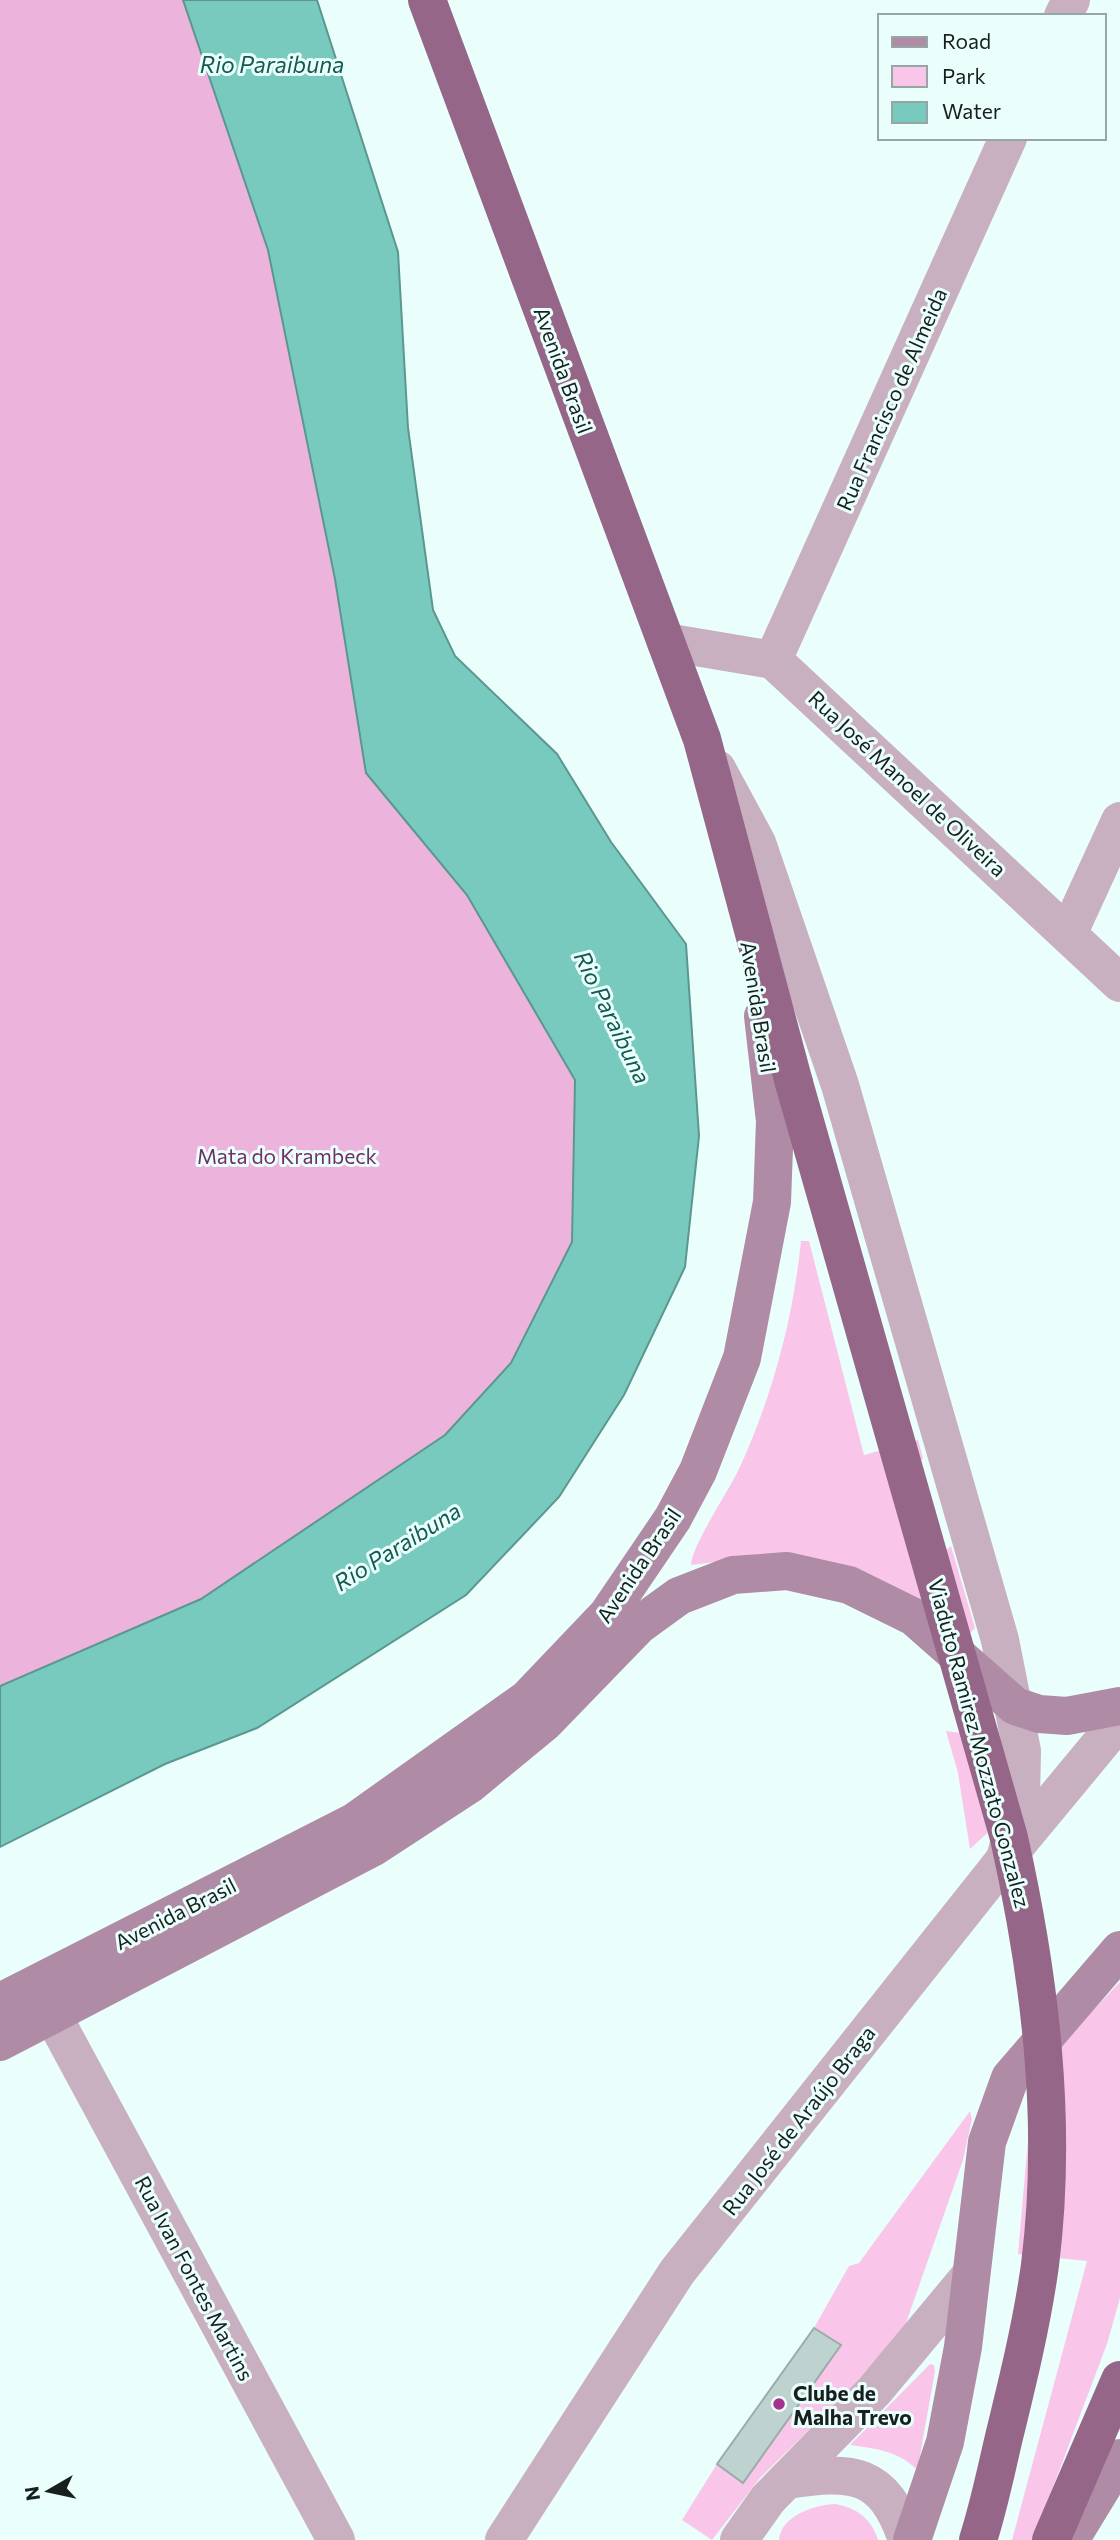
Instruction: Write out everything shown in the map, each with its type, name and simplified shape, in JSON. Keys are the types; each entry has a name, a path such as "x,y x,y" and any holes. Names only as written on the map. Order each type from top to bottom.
{"highway":[{"name":"Avenida Brasil","path":"427,0 702,739 794,1083"},
{"name":"Viaduto Ramirez Mozzato Gonzalez","path":"794,1083 1009,1838 1026,1916 1044,2044 1047,2145 1040,2265 1020,2373 978,2540"},
{"path":"1051,2540 1120,2380"}],"main road":[{"name":"Avenida Brasil","path":"0,2002 354,1822 527,1699 608,1614 673,1518 698,1471 743,1358 772,1202 775,1121 767,1036 732,856"},
{"name":"Avenida Brasil","path":"0,2042 372,1848 470,1784 545,1722 639,1625 679,1596 733,1575 787,1571 849,1585 914,1617 1015,1706 1039,1714 1067,1716 1120,1706"},
{"path":"53,2016 53,2006 59,1995 184,1929 192,1918 190,1906"},
{"path":"910,2540 945,2442 963,2347 969,2277 987,2142 1010,2078 1120,1950"},
{"path":"1070,2540 1120,2458"}],"street":[{"name":"Rua Francisco de Almeida","path":"774,660 1007,140"},
{"path":"666,642 774,660"},
{"name":"Rua José Manoel de Oliveira","path":"774,660 1069,932 1120,983"},
{"name":"Avenida Brasil","path":"702,739 757,843 840,1085 1000,1640 1015,1706 1022,1778 1021,1799 1005,1859"},
{"path":"1069,932 1120,821"},
{"name":"Rua José de Araújo Braga","path":"504,2540 677,2272 1005,1859 1120,1720"},
{"name":"Rua Ivan Fontes Martins","path":"53,2016 337,2540"},
{"path":"739,2540 768,2500 874,2391 969,2277"},
{"path":"787,2480 823,2475 852,2477 875,2485 891,2504 910,2540"}],"green space":[{"name":"Mata do Krambeck","path":"0,0 183,0 268,250 335,579 366,773 467,895 575,1080 572,1242 511,1363 445,1435 201,1599 0,1686"},
{"path":"801,1241 809,1241 864,1455 918,1440 923,1458 902,1485 925,1566 951,1546 975,1628 970,1633 767,1556 691,1565 697,1545 739,1469 771,1386 793,1300"},
{"path":"946,1731 999,1738 997,1824 970,1849 958,1773"},
{"path":"1120,1982 1120,2298 1107,2344 1033,2540 1012,2540 1087,2261 1018,2254 1032,2094 1059,2046"},
{"path":"970,2111 972,2119 963,2160 905,2326 847,2393 760,2478 712,2540 682,2520 717,2464 744,2482 841,2346 814,2328 849,2266 859,2263"},
{"path":"930,2364 934,2365 935,2371 918,2467 915,2468 884,2451 850,2445"},
{"path":"835,2504 862,2515 878,2540 779,2540 781,2531 792,2518 809,2509"}],"water":[{"name":"Rio Paraibuna","path":"183,0 317,0 398,252 408,428 433,610 455,656 557,754 611,842 686,944 699,1136 685,1267 624,1395 559,1497 466,1595 257,1728 165,1764 0,1847 0,1686 201,1599 445,1435 511,1363 572,1242 575,1080 467,895 366,773 335,579 268,250"}],"building":[{"name":"Clube de Malha Trevo","path":"814,2328 841,2345 743,2483 717,2464"}],"place":[{"name":"Clube de Malha Trevo","path":"779,2404"}]}
